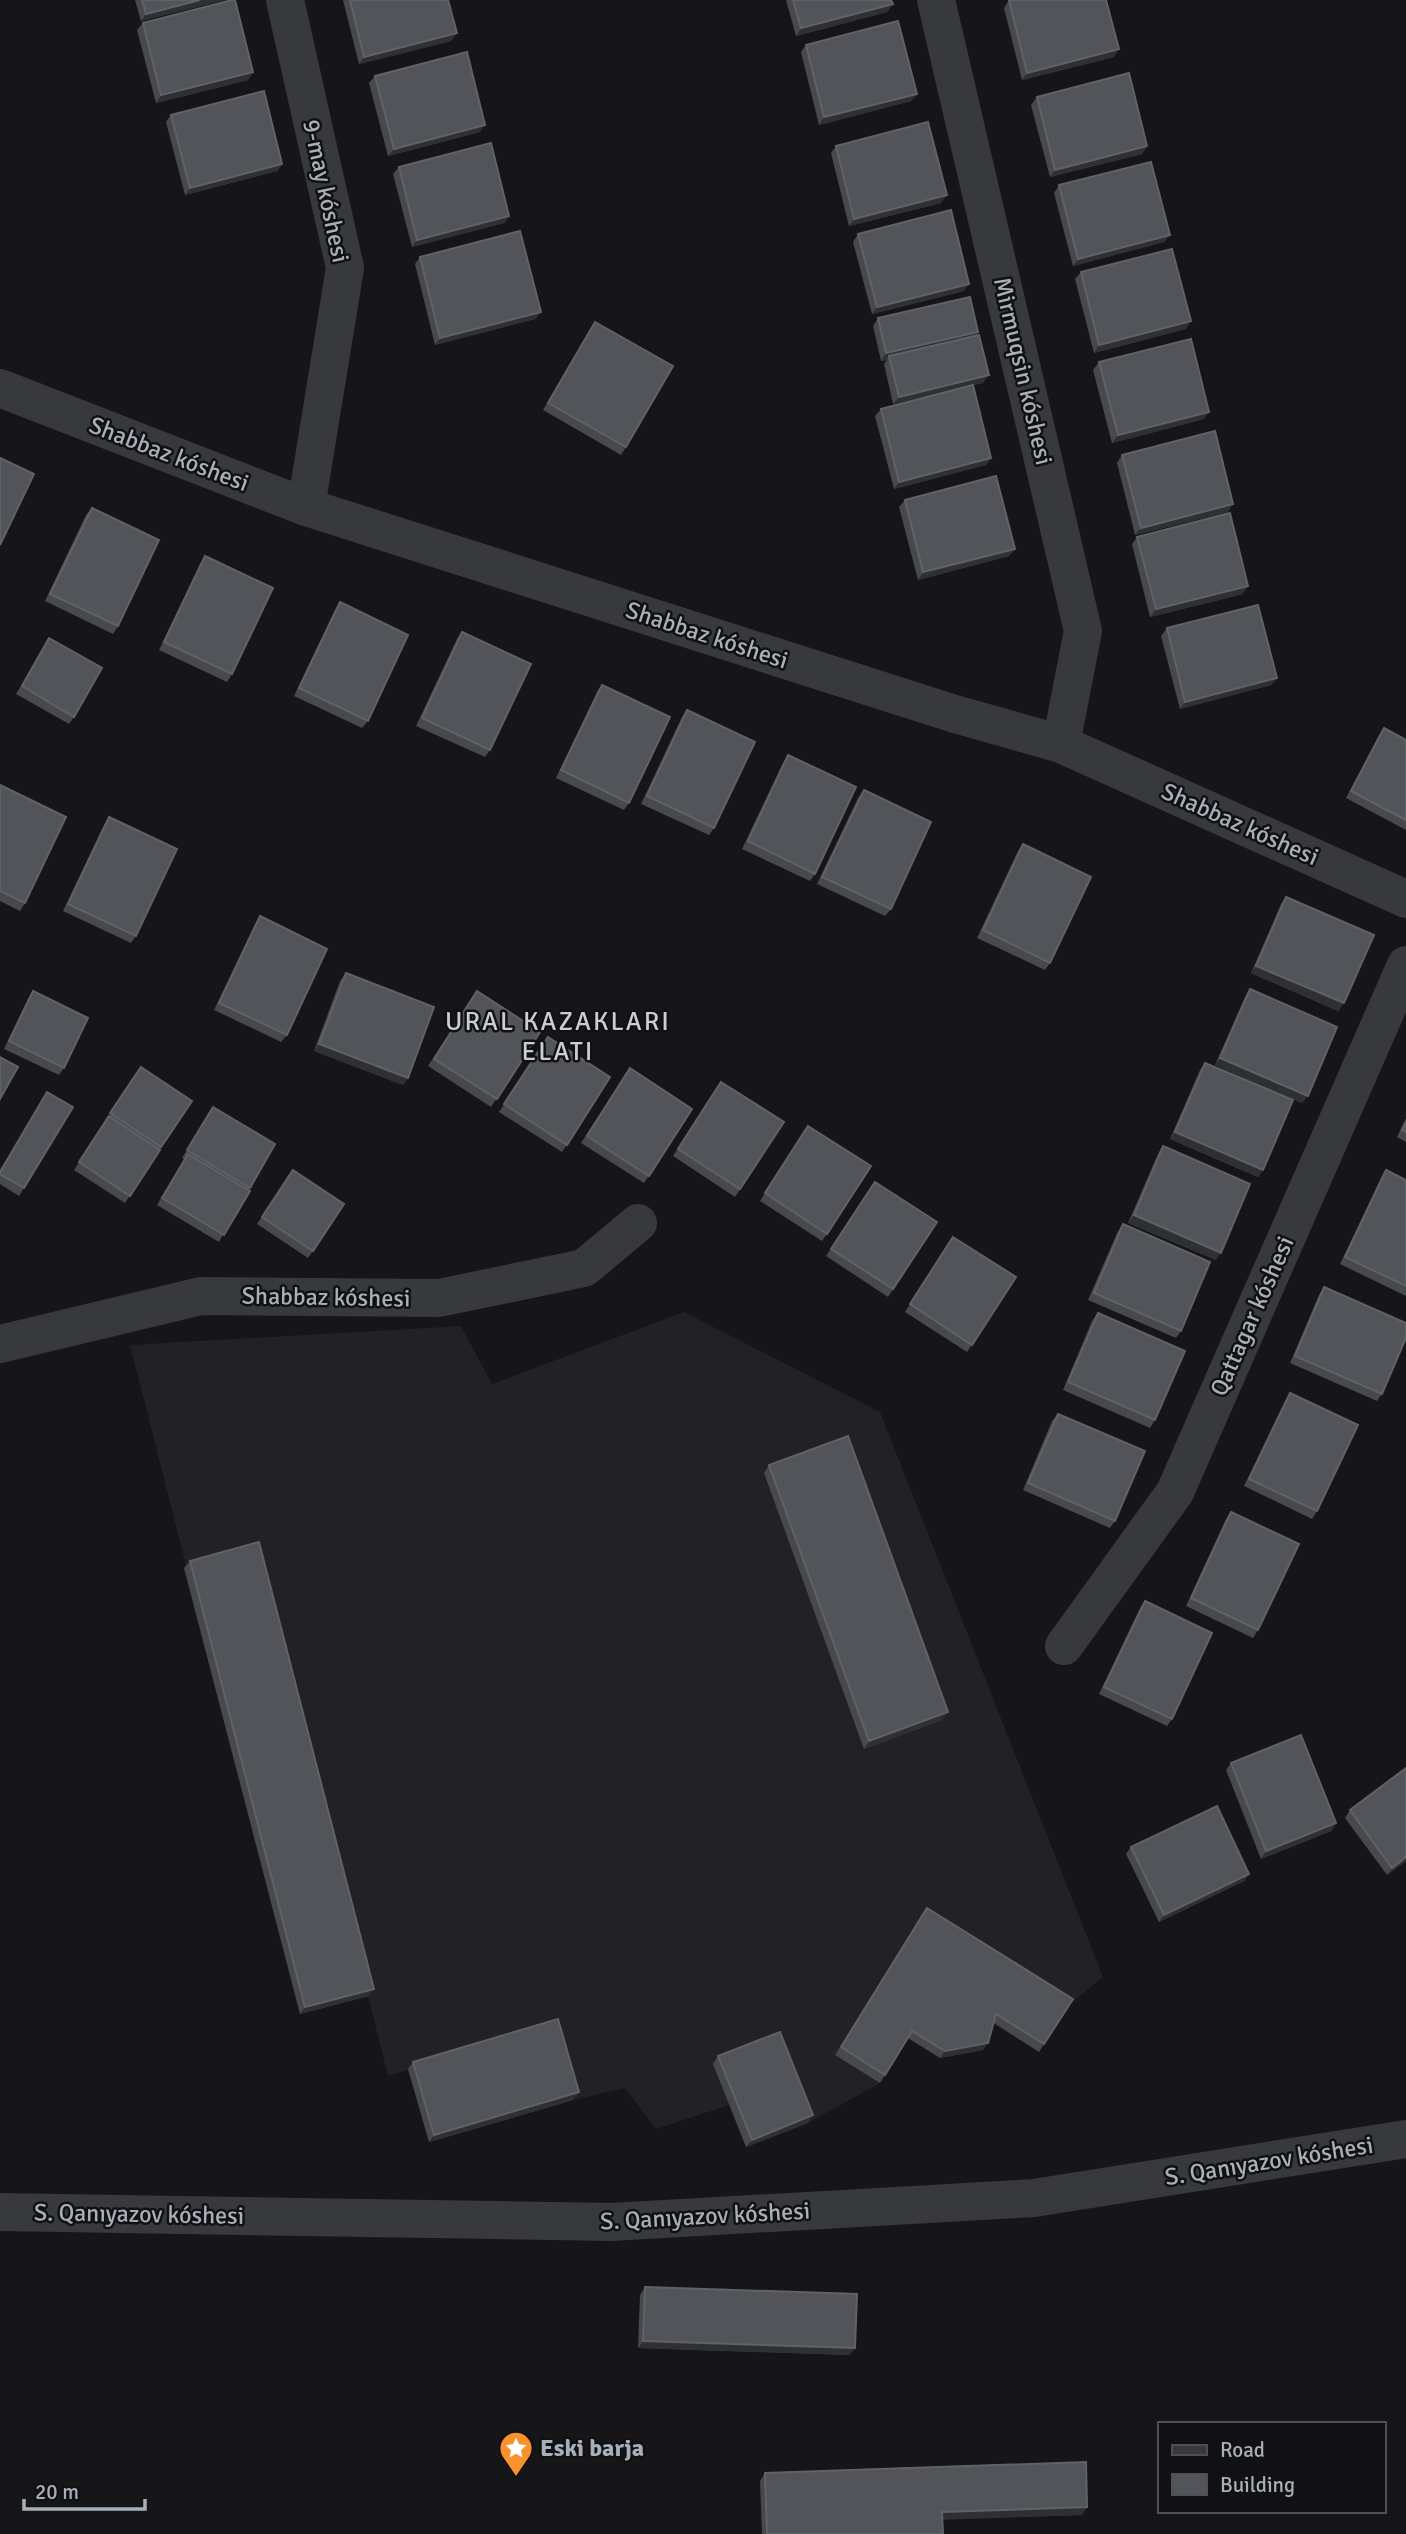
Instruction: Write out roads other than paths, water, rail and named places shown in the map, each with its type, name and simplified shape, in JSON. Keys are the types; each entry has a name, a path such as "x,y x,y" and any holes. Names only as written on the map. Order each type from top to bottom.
{"street":[{"name":"9-may kóshesi","path":"285,0 345,268 306,507"},
{"name":"Mirmuqsin kóshesi","path":"936,0 1083,631 1060,744"},
{"name":"Shabbaz kóshesi","path":"0,388 306,507 955,714 1060,744 1406,898"},
{"name":"Qattagar kóshesi","path":"1063,1646 1175,1492 1406,965"},
{"name":"Shabbaz kóshesi","path":"0,1344 201,1296 439,1298 584,1268 638,1223"},
{"name":"S. Qanıyazov kóshesi","path":"0,2212 611,2222 1034,2199 1406,2139"}],"place":[{"name":"Eski barja","path":"516,2478"}],"district":[{"name":"URAL KAZAKLARI ELATI","path":"558,1036"}]}
